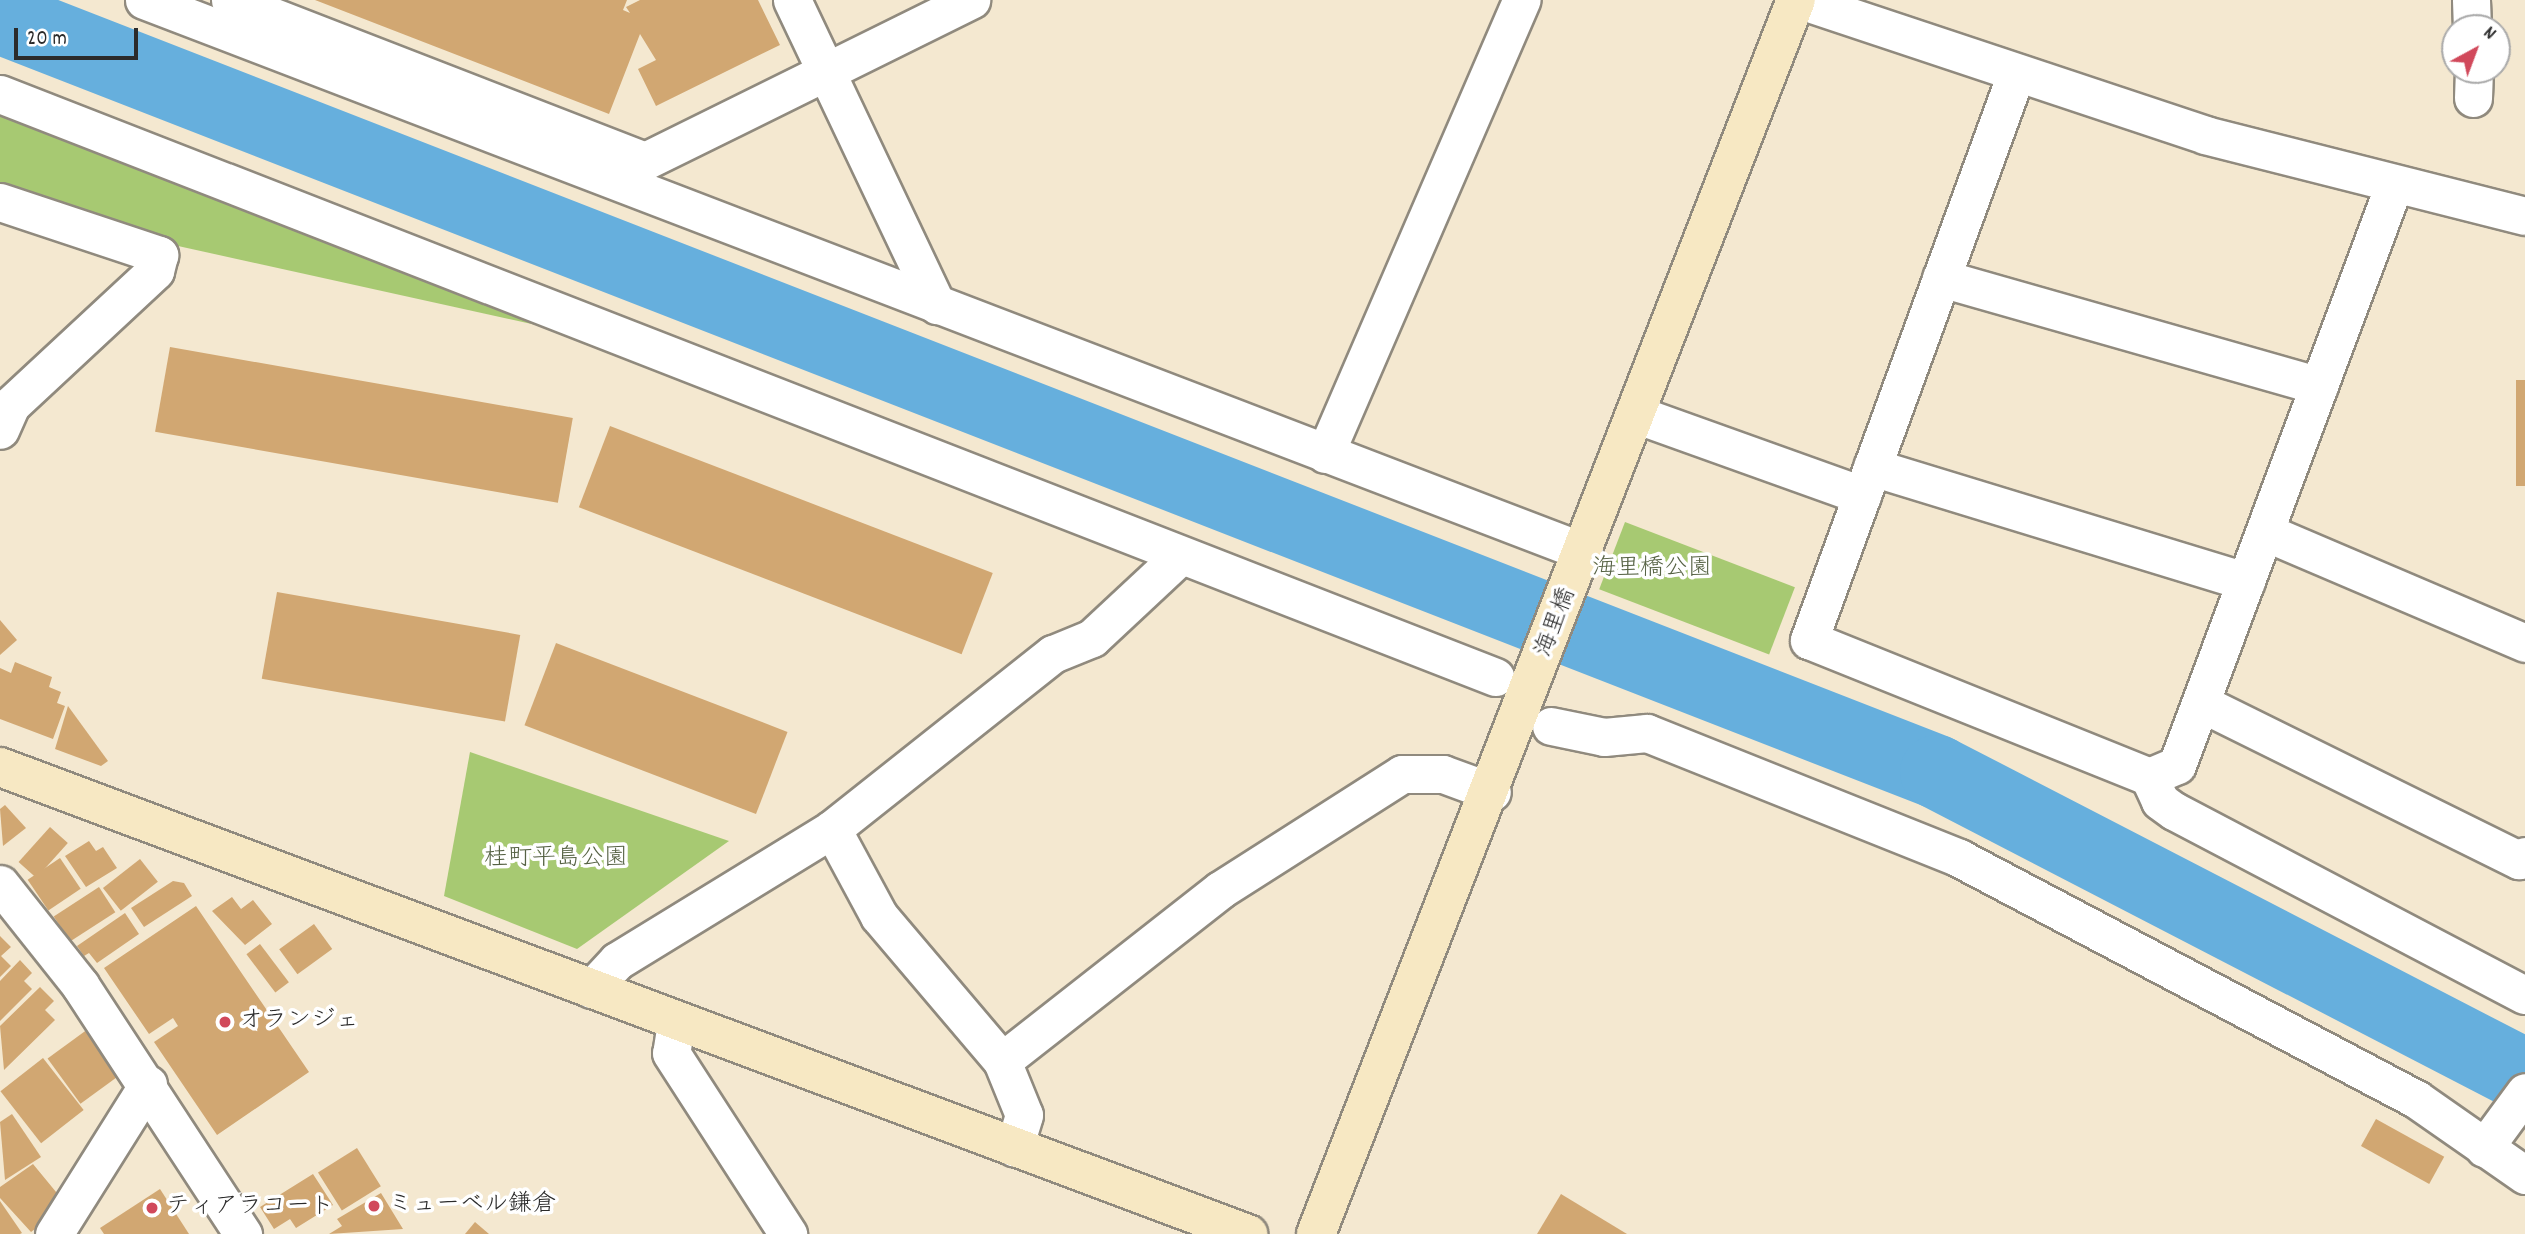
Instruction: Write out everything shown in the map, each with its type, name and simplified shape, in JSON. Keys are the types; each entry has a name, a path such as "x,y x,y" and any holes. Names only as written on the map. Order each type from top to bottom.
{"street":[{"path":"144,0 1325,454 1583,557"},
{"path":"230,0 645,161 971,0"},
{"path":"792,0 937,305"},
{"path":"1325,454 1521,0"},
{"path":"1798,0 2205,135 2394,186 2525,216"},
{"name":"海里橋","path":"1316,1234 1492,792 1798,0"},
{"path":"2016,74 1809,640 2149,777 2160,801 2174,811 2525,995"},
{"path":"0,94 1495,677"},
{"path":"2149,777 2177,765 2394,186"},
{"path":"0,202 159,255 155,271 11,405 0,430"},
{"path":"1941,278 2319,386"},
{"path":"1638,415 1867,481 2246,581"},
{"path":"2265,532 2525,643"},
{"path":"591,989 617,961 832,830 1053,654 1092,638 1180,556"},
{"path":"2201,702 2519,860 2525,856"},
{"path":"1550,726 1593,736 1647,733 1959,858 2488,1139 2525,1175"},
{"path":"0,767 676,1023 1248,1234"},
{"path":"1002,1061 1220,890 1402,774 1443,774 1492,792"},
{"path":"832,830 879,916 1002,1061 1024,1115 1014,1147"},
{"path":"0,884 148,1084 243,1234"},
{"path":"676,1023 671,1053 788,1234"},
{"path":"54,1234 148,1084"},
{"path":"2488,1139 2525,1092"}],"green space":[{"path":"0,106 586,336 178,246 0,185"},
{"name":"海里橋公園","path":"1625,522 1795,587 1769,654 1599,589"},
{"name":"桂町平島公園","path":"470,752 729,841 577,949 444,896"}],"building":[{"path":"315,0 627,0 623,10 630,13 626,7 640,0 758,0 780,45 656,106 638,69 656,60 640,34 609,114"},
{"path":"170,347 573,418 558,503 155,432"},
{"path":"2516,380 2525,380 2525,486 2516,486"},
{"path":"610,426 993,573 962,654 579,507"},
{"path":"277,592 520,635 505,722 262,679"},
{"path":"0,620 17,640 0,655"},
{"path":"556,643 788,732 756,814 524,725"},
{"path":"15,662 52,677 49,687 61,692 57,703 65,706 53,739 0,719 0,668 11,673"},
{"path":"68,706 108,761 101,766 55,749"},
{"path":"5,805 26,828 3,846 0,809"},
{"path":"50,827 68,843 36,878 19,862"},
{"path":"89,841 96,851 103,847 117,868 86,887 65,856"},
{"path":"60,858 81,889 48,910 28,880"},
{"path":"140,859 158,882 121,911 103,888"},
{"path":"173,881 184,883 192,896 144,927 131,908"},
{"path":"99,887 115,912 70,942 54,916"},
{"path":"232,897 241,909 253,900 272,924 245,945 212,911"},
{"name":"オランジェ","path":"196,906 309,1072 217,1135 154,1042 178,1026 173,1018 149,1034 104,968"},
{"path":"125,913 139,934 97,963 89,953 84,956 77,946"},
{"path":"314,924 332,949 297,974 279,949"},
{"path":"0,936 11,947 1,956 11,966 0,977"},
{"path":"260,944 289,982 275,993 246,954"},
{"path":"20,960 32,973 24,981 32,989 0,1021 0,981"},
{"path":"40,987 54,1001 45,1010 55,1020 4,1070 0,1026"},
{"path":"88,1029 121,1074 80,1104 48,1058"},
{"path":"43,1058 84,1110 41,1143 0,1091"},
{"path":"12,1114 41,1157 5,1180 0,1122"},
{"path":"2376,1119 2444,1157 2429,1184 2361,1146"},
{"path":"357,1148 381,1186 342,1211 318,1172"},
{"path":"33,1164 61,1198 49,1206 55,1214 31,1232 0,1198 0,1187"},
{"path":"313,1174 333,1205 296,1228 290,1219 274,1229 260,1207"},
{"name":"ティアラコート","path":"160,1189 189,1234 104,1234 100,1228"},
{"name":"ミューベル鎌倉","path":"381,1193 403,1229 329,1234 342,1226 337,1219"},
{"path":"1561,1194 1627,1234 1537,1234"},
{"path":"0,1201 22,1233 0,1234"},
{"path":"475,1222 489,1234 465,1234"}],"waterway":[{"path":"0,17 1937,772 2525,1076"}],"place":[{"name":"オランジェ","path":"225,1022"},
{"name":"ミューベル鎌倉","path":"374,1206"},
{"name":"ティアラコート","path":"152,1208"}]}
